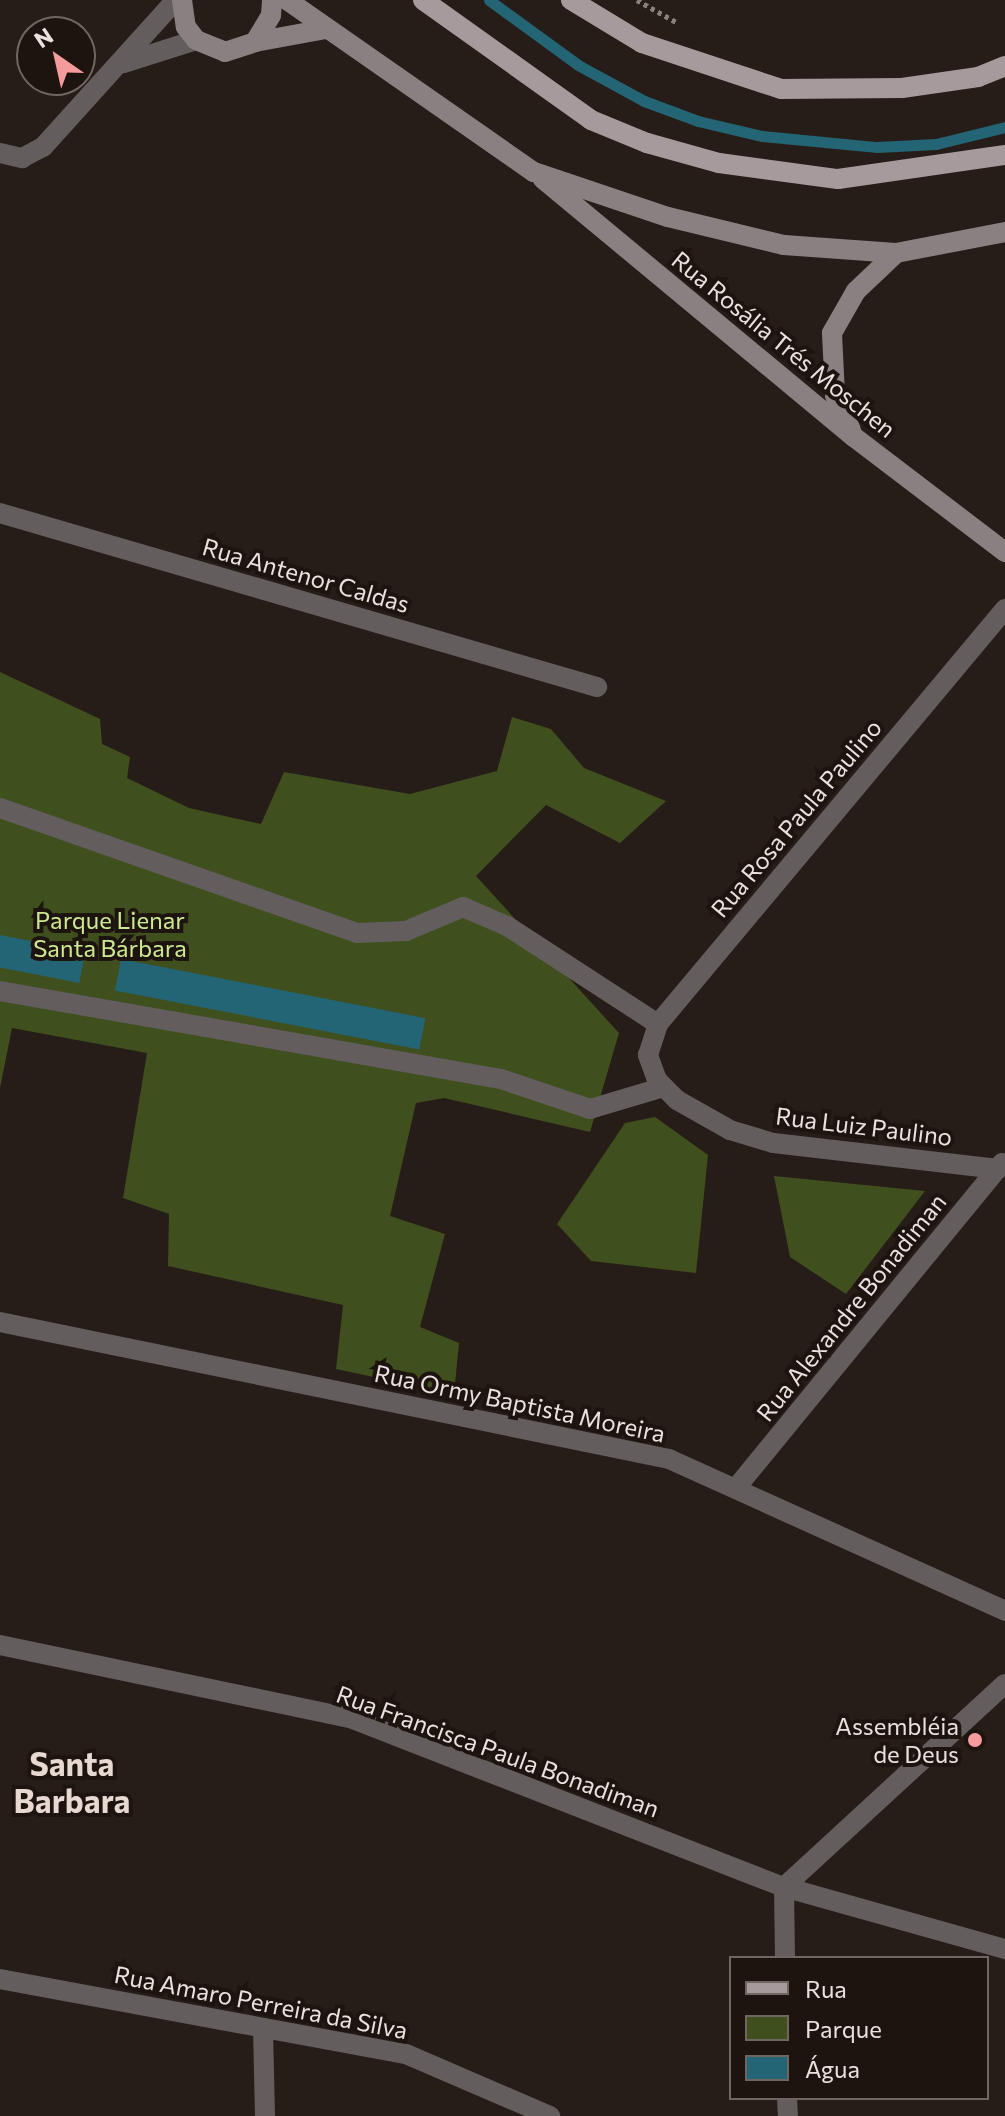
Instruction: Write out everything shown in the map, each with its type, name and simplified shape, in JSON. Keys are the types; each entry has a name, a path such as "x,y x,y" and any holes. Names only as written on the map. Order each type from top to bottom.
{"main road":[{"path":"423,0 591,120 647,143 719,163 838,179 1005,155"},
{"path":"572,0 642,43 781,89 902,88 978,77 1005,66"}],"street":[{"path":"179,0 186,27 196,40 225,52 255,42 326,29"},
{"path":"0,153 22,158 43,147 179,0"},
{"path":"255,42 271,15 272,0"},
{"path":"287,0 534,172 668,217 784,245 896,253 1005,232"},
{"path":"120,64 196,40"},
{"name":"Rua Rosália Trés Moschen","path":"534,172 854,437 1005,552"},
{"path":"854,437 835,395 832,333 856,291 896,253"},
{"name":"Rua Antenor Caldas","path":"0,513 597,687"},
{"name":"Rua Rosa Paula Paulino","path":"651,1070 648,1055 658,1024 1005,609"},
{"path":"0,808 357,933 406,931 463,907 507,926 658,1024"},
{"path":"0,991 501,1079 590,1109 664,1087"},
{"name":"Rua Luiz Paulino","path":"651,1070 664,1087 703,1119 773,1143 1001,1164"},
{"name":"Rua Alexandre Bonadiman","path":"736,1488 1001,1164"},
{"name":"Rua Ormy Baptista Moreira","path":"0,1322 669,1459 1005,1611"},
{"name":"Rua Francisca Paula Bonadiman","path":"0,1645 350,1718 784,1887 1005,1949"},
{"path":"785,1956 784,1887 1005,1684"},
{"name":"Rua Amaro Perreira da Silva","path":"0,1979 406,2054 545,2115"},
{"path":"263,2028 265,2116"}],"path":[{"path":"637,0 688,29"}],"green space":[{"name":"Parque Lienar Santa Bárbara","path":"0,672 100,719 102,744 130,757 127,778 189,808 261,824 284,772 410,794 497,771 512,717 551,729 584,768 666,801 620,843 546,805 476,876 619,1033 590,1132 444,1098 416,1103 390,1216 445,1234 420,1327 459,1343 454,1394 336,1369 343,1305 168,1266 169,1214 123,1198 147,1053 12,1028 0,1088"},
{"path":"655,1117 708,1155 696,1273 591,1261 557,1224 625,1123"},
{"path":"774,1176 925,1191 846,1294 790,1257"}],"water":[{"path":"0,935 85,952 79,983 0,968"},
{"path":"121,959 425,1018 419,1050 115,990"}],"waterway":[{"path":"489,0 578,65 644,101 698,121 762,136 877,147 936,144 1005,127"}],"place":[{"name":"Assembléia de Deus","path":"975,1740"}],"district":[{"name":"Santa Barbara","path":"72,1782"}]}
